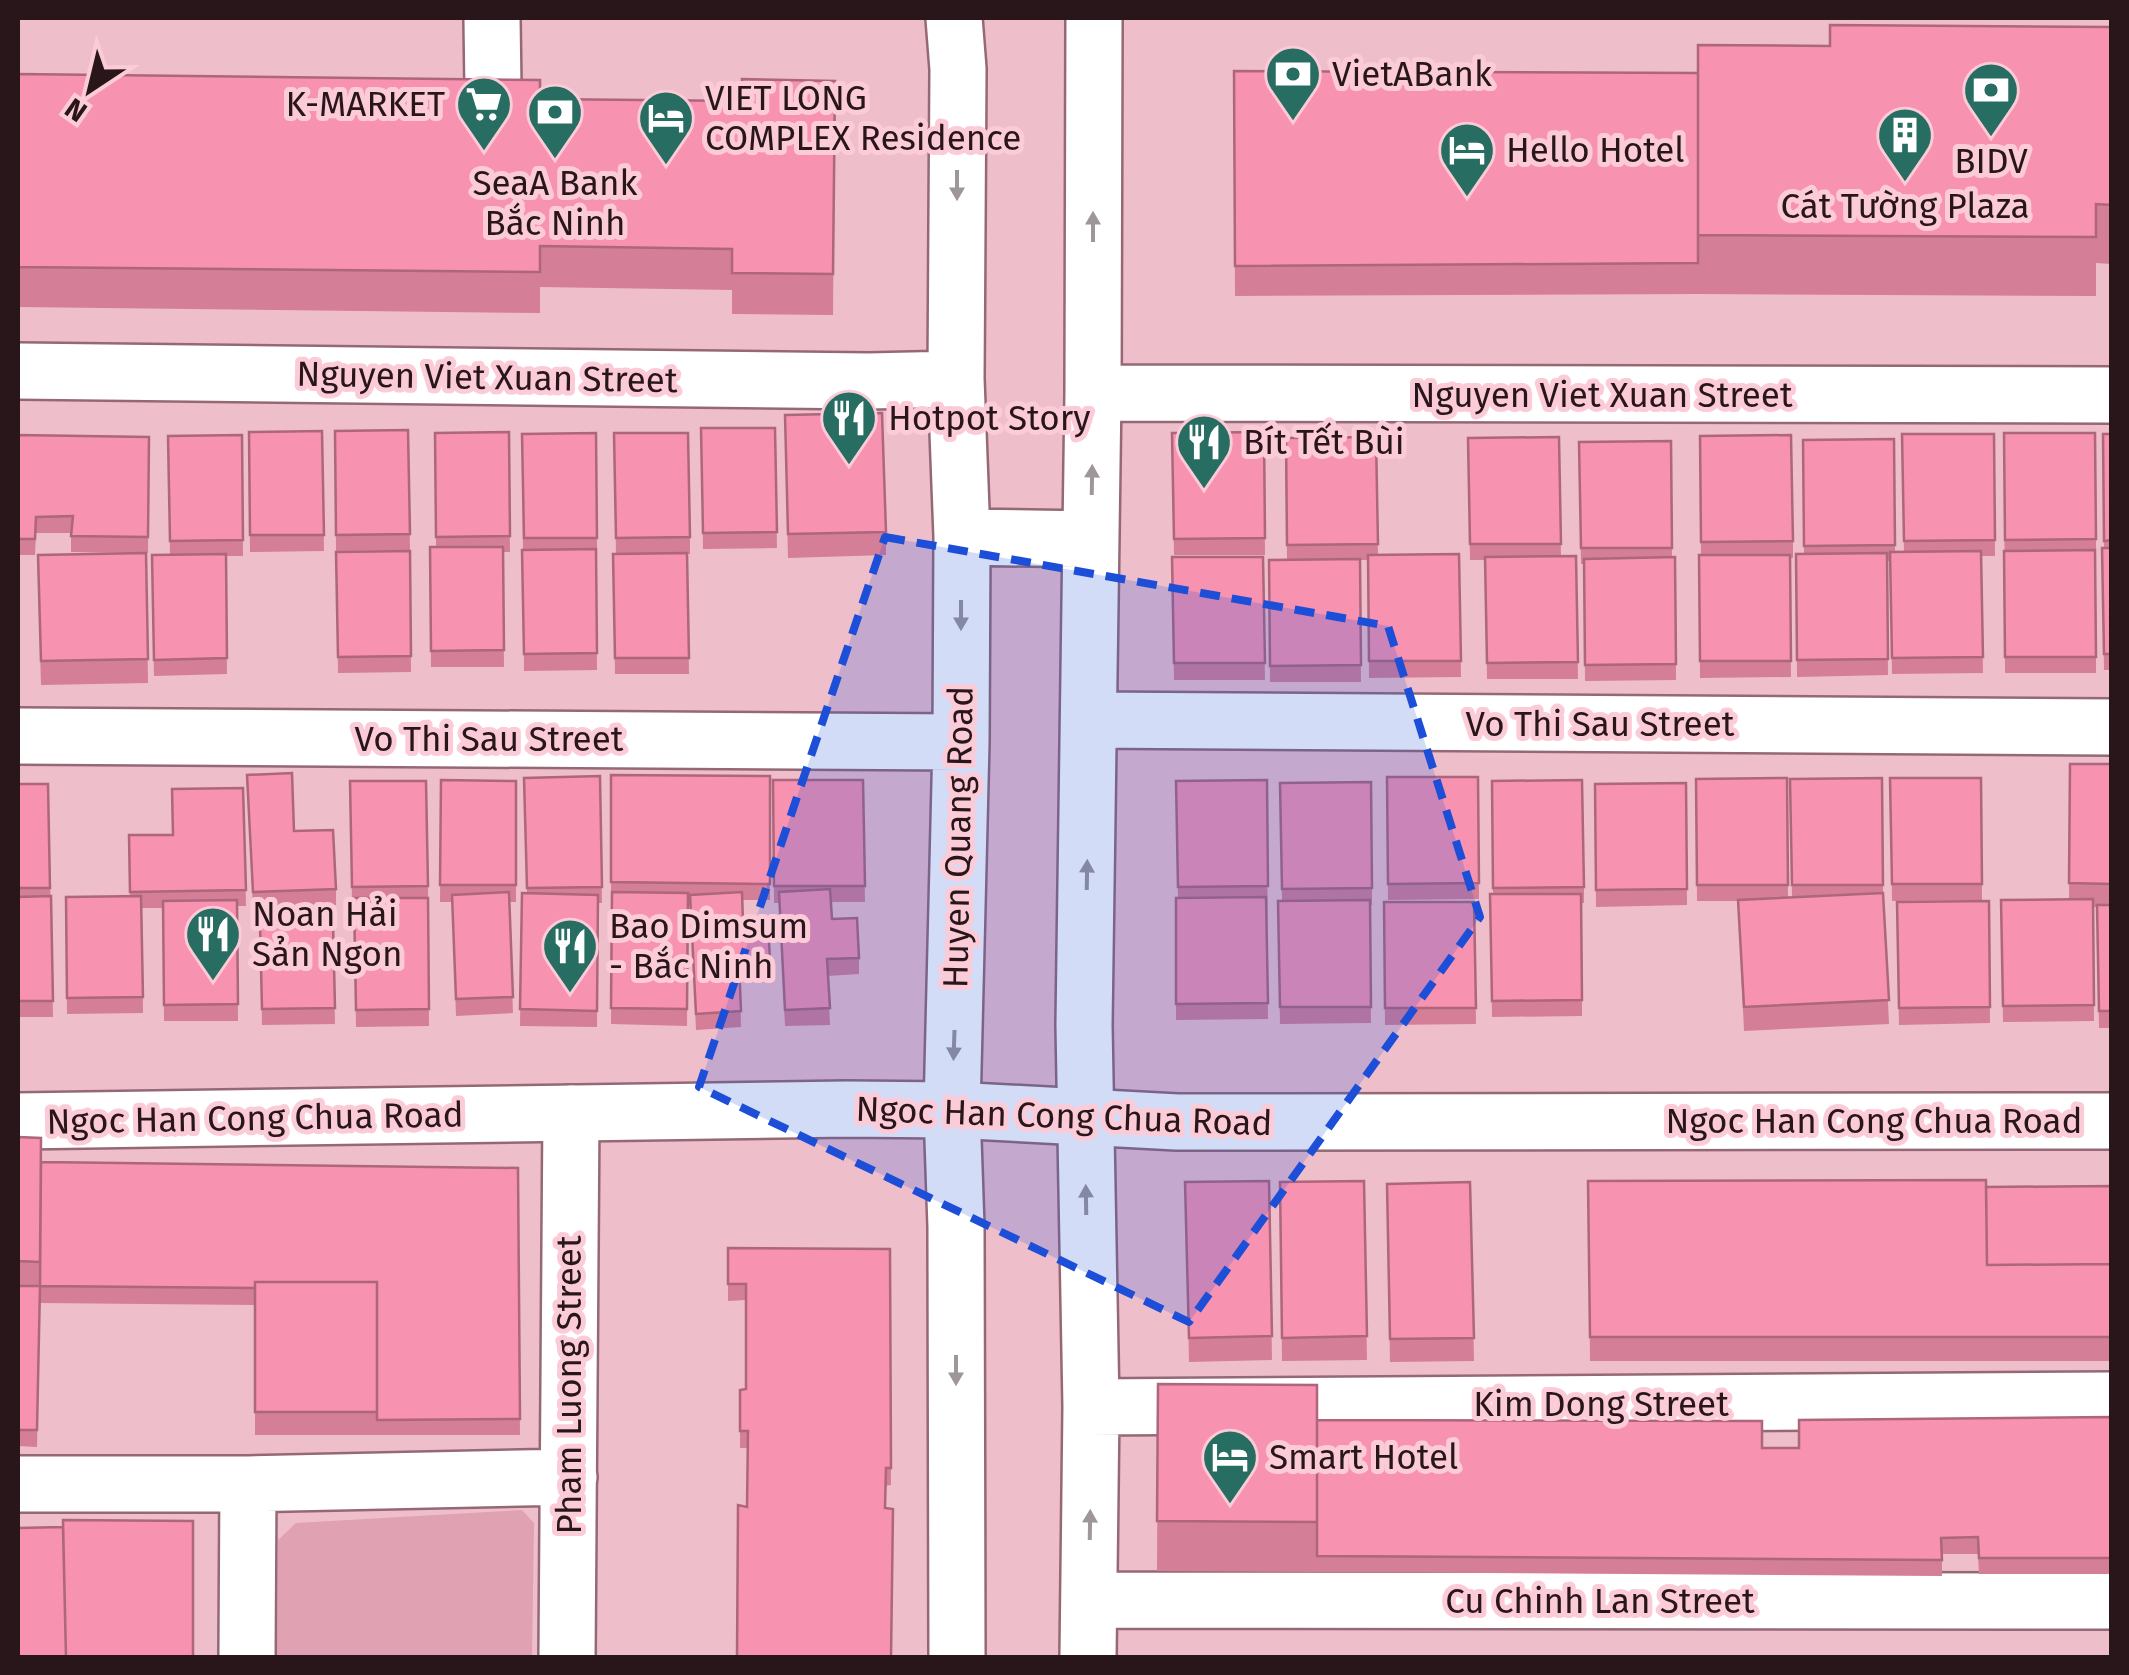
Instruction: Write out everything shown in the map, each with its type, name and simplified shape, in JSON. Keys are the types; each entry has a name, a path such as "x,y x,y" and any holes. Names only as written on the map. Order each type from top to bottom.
{"street":[{"path":"492,18 494,90"},
{"name":"Huyen Quang Road","path":"954,18 958,68 956,379 962,537 952,1110 958,1658"},
{"path":"1088,1658 1091,1407 1085,1118 1094,18"},
{"name":"Nguyen Viet Xuan Street","path":"18,371 956,379"},
{"name":"Nguyen Viet Xuan Street","path":"1093,394 2112,396"},
{"path":"962,537 1090,540"},
{"name":"Vo Thi Sau Street","path":"1089,720 2112,727"},
{"name":"Vo Thi Sau Street","path":"18,736 961,742"},
{"name":"Ngoc Han Cong Chua Road","path":"18,1122 952,1110 1177,1122 2112,1121"},
{"name":"Pham Luong Street","path":"567,1658 571,1113"},
{"name":"Kim Dong Street","path":"1091,1407 2112,1400"},
{"path":"18,1484 569,1477"},
{"path":"247,1658 248,1484"},
{"name":"Cu Chinh Lan Street","path":"1089,1600 2112,1602"}],"highlighted area":[{"path":"885,537 1388,626 1480,917 1189,1322 699,1087"}],"shaded area":[{"path":"522,1510 534,1523 532,1657 277,1657 278,1540 296,1523"}],"building":[{"name":"Cát Tường Plaza","path":"1830,25 2112,27 2112,205 2096,204 2096,237 1698,235 1698,45 1830,46"},
{"name":"Hello Hotel","path":"1234,71 1698,73 1698,263 1235,266"},
{"path":"18,74 540,80 540,99 742,101 742,79 835,81 833,274 732,273 732,249 540,246 540,272 18,267"},
{"path":"882,413 886,532 788,534 785,415"},
{"path":"701,428 775,428 777,532 703,533"},
{"path":"408,430 410,534 336,535 335,431"},
{"path":"322,431 324,535 250,535 249,432"},
{"path":"509,432 510,536 436,537 435,433"},
{"path":"1264,432 1265,538 1174,539 1172,433"},
{"path":"596,433 597,538 524,538 522,434"},
{"path":"614,433 688,433 690,537 616,538"},
{"path":"2004,433 2095,433 2096,539 2005,540"},
{"path":"1902,434 1994,434 1995,540 1904,541"},
{"path":"2103,434 2112,434 2112,540 2104,541"},
{"path":"18,435 149,437 148,537 71,536 73,516 36,517 35,539 18,539"},
{"path":"242,435 243,540 170,541 168,436"},
{"path":"1791,435 1793,541 1701,542 1700,436"},
{"path":"1376,437 1378,544 1287,545 1286,438"},
{"path":"1559,437 1561,544 1470,544 1468,438"},
{"path":"1894,439 1895,545 1804,546 1803,440"},
{"path":"1671,441 1672,548 1581,548 1579,442"},
{"path":"430,547 503,547 504,650 431,651"},
{"path":"2102,548 2112,548 2112,654 2104,654"},
{"path":"596,549 597,653 524,654 522,550"},
{"path":"2095,550 2096,657 2005,657 2004,551"},
{"path":"410,551 411,656 338,657 336,552"},
{"path":"1981,551 1983,657 1892,658 1890,552"},
{"path":"146,553 148,659 41,661 38,555"},
{"path":"687,553 689,658 615,658 613,554"},
{"path":"1887,553 1888,659 1797,660 1796,554"},
{"path":"226,554 227,658 154,660 152,555"},
{"path":"1459,554 1461,661 1369,661 1368,555"},
{"path":"1699,555 1790,555 1791,661 1700,661"},
{"path":"1576,556 1578,662 1487,663 1485,557"},
{"path":"1172,557 1263,557 1265,663 1174,663"},
{"path":"1675,557 1676,664 1585,665 1584,559"},
{"path":"1360,559 1361,665 1270,666 1269,560"},
{"path":"2070,764 2112,764 2112,884 2069,883"},
{"path":"292,773 294,831 333,830 336,889 253,892 247,775"},
{"path":"611,775 770,776 770,884 611,882"},
{"path":"600,776 602,887 527,888 524,778"},
{"path":"1387,777 1478,777 1479,883 1388,884"},
{"path":"1787,778 1788,885 1697,885 1696,779"},
{"path":"1882,778 1883,885 1792,885 1790,779"},
{"path":"1890,778 1981,778 1982,884 1892,884"},
{"path":"441,780 516,781 516,885 440,885"},
{"path":"773,780 863,780 865,886 774,886"},
{"path":"1267,780 1268,886 1178,887 1176,781"},
{"path":"1582,780 1584,887 1493,888 1492,781"},
{"path":"350,781 426,781 428,886 352,887"},
{"path":"1371,782 1372,888 1282,889 1280,783"},
{"path":"1686,783 1687,889 1596,890 1595,784"},
{"path":"18,784 48,784 50,888 18,888"},
{"path":"243,788 246,890 130,892 129,835 173,835 172,789"},
{"path":"830,889 832,919 857,918 859,958 827,959 830,1008 785,1010 779,892"},
{"path":"509,892 513,997 456,999 452,895"},
{"path":"612,892 688,893 687,1009 611,1008"},
{"path":"742,892 743,922 768,922 770,961 739,962 741,1011 696,1014 690,895"},
{"path":"522,893 598,895 597,1011 520,1009"},
{"path":"1883,893 1889,1000 1744,1007 1738,900"},
{"path":"1490,894 1581,894 1582,1000 1492,1001"},
{"path":"51,896 53,1001 18,1001 18,897"},
{"path":"141,896 143,997 67,998 66,897"},
{"path":"1266,897 1268,1003 1176,1004 1176,898"},
{"path":"354,898 428,898 429,1009 356,1010"},
{"path":"2093,899 2094,1005 2003,1006 2001,900"},
{"path":"237,900 238,1004 164,1005 163,901"},
{"path":"1370,900 1371,1007 1280,1007 1278,901"},
{"path":"1989,901 1990,1007 1899,1008 1897,902"},
{"path":"1384,902 1474,902 1476,1008 1385,1008"},
{"path":"2097,905 2112,905 2112,1011 2099,1011"},
{"path":"333,923 335,1008 262,1009 260,925"},
{"path":"18,1137 41,1138 40,1262 18,1261"},
{"path":"41,1162 518,1168 520,1419 377,1420 377,1282 255,1282 255,1288 40,1286"},
{"path":"1986,1180 1987,1265 2112,1264 2112,1337 1590,1337 1588,1181"},
{"path":"1269,1181 1272,1336 1189,1338 1185,1182"},
{"path":"1364,1181 1367,1336 1282,1338 1280,1182"},
{"path":"1470,1182 1474,1338 1390,1339 1387,1184"},
{"path":"2112,1186 2112,1264 1987,1265 1986,1187"},
{"path":"728,1248 890,1249 891,1468 886,1468 885,1508 893,1509 891,1658 737,1658 738,1505 747,1507 748,1431 740,1431 740,1390 746,1389 746,1284 728,1284"},
{"path":"255,1282 377,1282 377,1412 255,1412"},
{"path":"18,1286 40,1286 37,1430 18,1430"},
{"path":"1158,1384 1317,1385 1317,1522 1157,1521"},
{"path":"2112,1417 2112,1558 1979,1558 1978,1537 1941,1538 1942,1560 1317,1556 1317,1420 1762,1421 1762,1448 1799,1448 1799,1420"},
{"path":"63,1520 193,1521 193,1658 66,1658"},
{"path":"63,1527 66,1658 18,1658 18,1528"}],"place":[{"name":"VietABank","path":"1293,123"},
{"name":"BIDV","path":"1991,139"},
{"name":"K-MARKET","path":"484,153"},
{"name":"SeaA Bank Bắc Ninh","path":"555,161"},
{"name":"VIET LONG COMPLEX Residence","path":"666,167"},
{"name":"Cát Tường Plaza","path":"1905,184"},
{"name":"Hello Hotel","path":"1467,199"},
{"name":"Hotpot Story","path":"849,467"},
{"name":"Bít Tết Bùi","path":"1204,491"},
{"name":"Noan Hải Sản Ngon","path":"213,983"},
{"name":"Bao Dimsum - Bắc Ninh","path":"570,995"},
{"name":"Smart Hotel","path":"1230,1506"}]}
